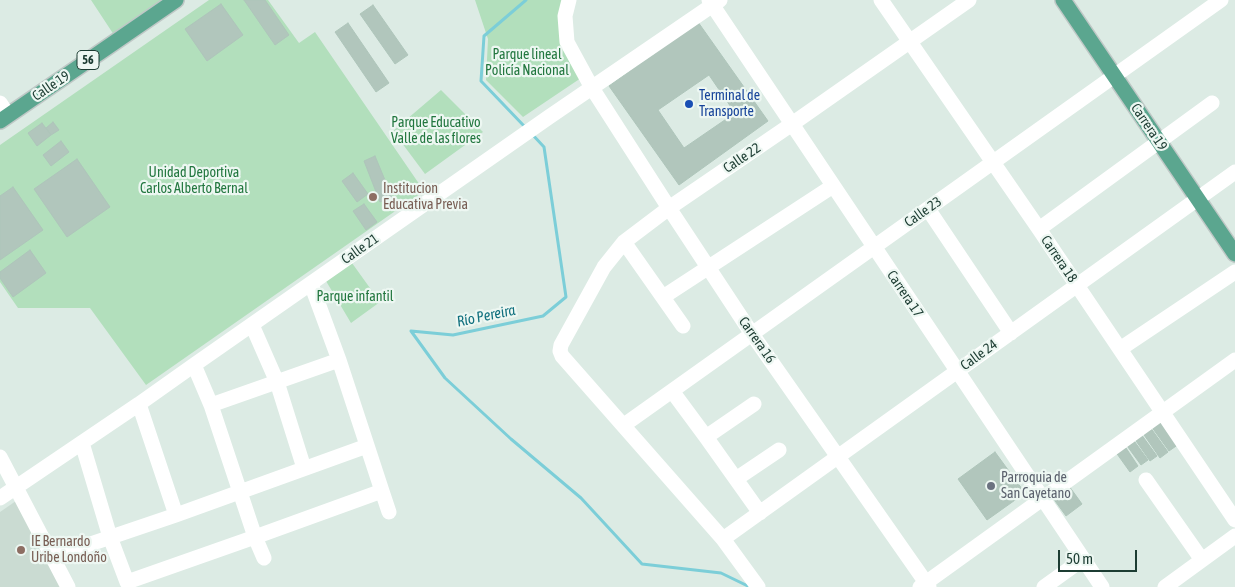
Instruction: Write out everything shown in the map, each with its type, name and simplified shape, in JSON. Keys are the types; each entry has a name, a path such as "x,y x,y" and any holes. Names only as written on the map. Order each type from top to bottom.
{"main road":[{"name":"Calle 19","path":"3,113 176,0"},
{"name":"Carrera 19","path":"1063,0 1235,254"}],"street":[{"name":"Carrera 16","path":"569,0 565,16 566,42 592,88 752,334 838,456 925,586"},
{"name":"Carrera 18","path":"881,0 1039,229 1235,520"},
{"name":"Calle 22","path":"624,425 562,356 560,351 566,336 604,267 624,242 669,208 969,0"},
{"name":"Calle 23","path":"624,425 1221,0"},
{"name":"Calle 21","path":"0,498 139,404 714,2"},
{"name":"Carrera 17","path":"714,2 833,186 1102,587"},
{"path":"1039,229 1212,103"},
{"name":"Calle 24","path":"723,539 1235,172"},
{"path":"663,297 833,186"},
{"path":"928,209 1011,332"},
{"path":"624,242 683,326"},
{"path":"1120,349 1235,272"},
{"path":"311,284 339,360 389,512"},
{"path":"252,325 277,382 304,468"},
{"path":"211,405 339,360"},
{"path":"925,586 1235,360"},
{"path":"194,365 211,405 239,491 264,558"},
{"path":"672,391 760,513"},
{"path":"139,404 176,515"},
{"path":"706,437 754,404"},
{"path":"624,425 723,539 758,587"},
{"path":"82,443 110,537 128,584 382,491"},
{"path":"52,557 176,515 367,446"},
{"path":"736,480 779,450"},
{"path":"0,456 68,587"},
{"path":"1146,480 1202,560"},
{"path":"1165,587 1182,582 1202,560 1235,536"},
{"path":"1044,587 1083,558"}],"shaded area":[{"name":"IE Bernardo Uribe Londoño","path":"16,501 61,587 0,587 0,512"}],"green space":[{"path":"91,0 166,0 114,35"},
{"name":"Unidad Deportiva Carlos Alberto Bernal","path":"209,0 268,0 299,43 315,32 424,191 146,385 90,308 18,308 0,282 0,145"},
{"name":"Parque lineal Policía Nacional","path":"475,0 563,0 581,78 523,117 486,80 488,39"},
{"name":"Parque Educativo Valle de las flores","path":"441,90 483,132 425,174 393,131"},
{"name":"Parque infantil","path":"352,263 380,302 351,323 326,281"}],"building":[{"path":"244,0 265,0 289,35 275,45"},
{"path":"221,4 243,35 207,61 185,29"},
{"path":"373,5 408,55 395,64 360,14"},
{"name":"Terminal de Transporte","path":"698,22 768,121 679,185 609,86"},
{"path":"348,23 389,83 376,92 335,32"},
{"path":"709,75 735,113 684,148 658,110"},
{"path":"53,122 59,130 51,135 46,128"},
{"path":"42,123 51,135 37,146 28,133"},
{"path":"61,141 69,152 51,166 43,155"},
{"path":"375,156 392,197 380,202 364,161"},
{"path":"77,159 110,207 67,237 34,189"},
{"path":"353,173 368,194 357,202 342,181"},
{"path":"13,187 43,230 0,260 0,196"},
{"path":"364,204 377,222 366,230 353,211"},
{"path":"30,250 46,273 13,297 0,278 0,272"},
{"path":"1160,419 1179,444 1169,451 1151,426"},
{"path":"1150,427 1168,452 1160,458 1142,432"},
{"path":"1141,434 1157,456 1150,461 1134,438"},
{"path":"1132,438 1148,460 1141,465 1125,443"},
{"path":"1124,445 1138,466 1130,472 1115,451"},
{"name":"Parroquia de San Cayetano","path":"995,452 1025,493 987,520 958,479"},
{"path":"1069,486 1082,504 1066,516 1053,498"}],"waterway":[{"name":"Río Pereira","path":"525,127 481,81 484,36 526,0"},
{"name":"Río Pereira","path":"531,133 544,147 566,297 543,316 453,335 411,331 445,378 511,439 581,498 642,564 721,573 750,587"}],"place":[{"name":"Terminal de Transporte","path":"689,104"},
{"name":"Institucion Educativa Previa","path":"373,197"},
{"name":"Parroquia de San Cayetano","path":"991,486"},
{"name":"IE Bernardo Uribe Londoño","path":"21,550"}]}
